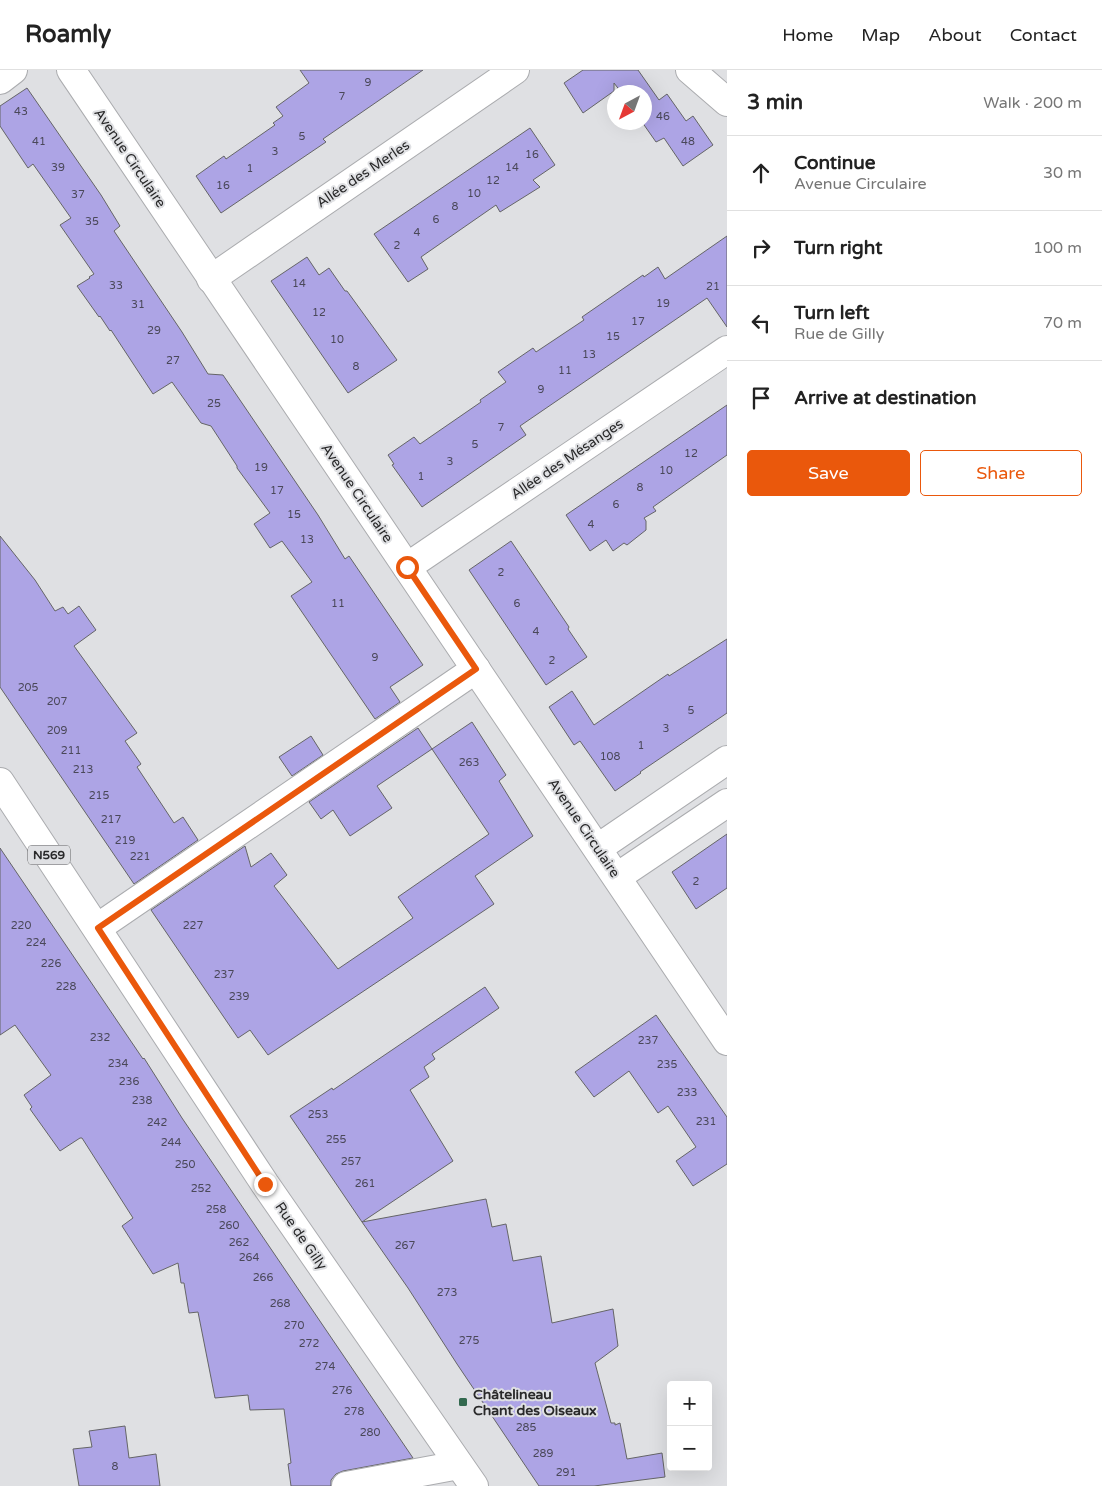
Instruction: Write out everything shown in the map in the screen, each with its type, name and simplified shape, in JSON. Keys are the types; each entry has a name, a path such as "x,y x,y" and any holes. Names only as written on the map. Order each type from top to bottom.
{"street":[{"path":"0,80 14,70"},
{"name":"Avenue Circulaire","path":"71,70 727,1041"},
{"name":"Allée des Merles","path":"211,279 515,70"},
{"path":"690,70 727,102"},
{"name":"Allée des Mésanges","path":"407,567 727,350"},
{"path":"98,928 476,669"},
{"path":"598,848 727,760"},
{"name":"Rue de Gilly","path":"0,782 265,1184 466,1475"},
{"path":"618,877 727,803"},
{"path":"346,1486 466,1475"}],"building":[{"path":"300,70 423,70 323,139 326,142 221,213 196,176 224,156 226,159 275,125 273,123 283,116 276,107 309,83"},
{"path":"583,70 638,70 648,85 616,85 614,83 614,85 607,85 607,96 583,113 564,83"},
{"path":"27,88 101,195 120,226 114,231 208,374 223,375 318,515 345,559 349,556 423,665 390,687 400,702 375,719 291,596 312,582 282,541 270,548 254,524 270,513 237,468 211,426 201,423 172,382 153,394 111,330 99,317 77,286 94,274 60,225 71,218 33,164 28,168 0,126 0,106"},
{"path":"652,90 659,100 667,94 686,121 693,116 713,145 683,166 664,138 656,142 648,130 652,130"},
{"path":"530,128 555,165 533,180 540,187 500,212 496,205 421,257 428,269 408,282 374,234"},
{"path":"727,236 727,327 707,298 520,426 526,435 422,507 392,465 394,464 388,455 414,437 420,444 481,402 480,400 506,382 498,372 533,348 536,352 584,320 582,317 643,275 644,277 658,267 665,279"},
{"path":"307,257 319,275 329,268 397,360 348,393 271,281"},
{"path":"727,405 727,455 653,507 656,511 644,518 646,530 627,545 624,543 613,551 606,540 590,551 566,515"},
{"path":"0,536 35,580 55,611 63,607 68,614 79,606 96,630 74,646 137,733 125,741 141,764 137,767 174,823 183,817 198,840 134,884 0,687"},
{"path":"511,541 587,657 546,685 469,570"},
{"path":"727,639 727,713 615,791 580,741 574,745 549,707 572,691 594,725 668,674 669,676"},
{"path":"472,722 506,775 499,781 533,836 475,876 494,904 268,1055 250,1030 238,1038 151,910 245,846 251,867 271,853 287,875 274,886 338,969 413,918 398,897 489,834 432,749"},
{"path":"418,728 432,749 377,786 392,808 350,836 333,810 321,819 309,802"},
{"path":"311,736 323,755 292,776 279,757"},
{"path":"727,834 727,888 696,909 672,872"},
{"path":"0,848 144,1058 182,1118 413,1458 343,1471 336,1474 331,1480 331,1486 291,1486 288,1464 291,1463 284,1409 250,1410 248,1395 215,1398 198,1312 189,1313 184,1283 181,1283 178,1263 153,1274 122,1226 133,1218 82,1138 60,1151 30,1109 32,1107 24,1095 51,1075 15,1025 0,1035"},
{"path":"485,987 499,1008 432,1054 435,1059 424,1067 429,1077 410,1090 453,1161 362,1222 290,1116 332,1088 333,1090"},
{"path":"656,1015 727,1117 727,1164 693,1186 676,1161 696,1147 668,1106 658,1113 629,1071 594,1097 575,1072"},
{"path":"486,1199 492,1227 506,1224 513,1261 541,1256 552,1323 613,1309 618,1346 595,1363 611,1423 615,1423 615,1425 620,1423 627,1459 662,1453 665,1477 594,1486 539,1486 362,1222"},
{"path":"125,1426 129,1458 156,1454 160,1486 79,1486 73,1449 92,1447 89,1431"}],"place":[{"name":"Châtelineau Chant des Oiseaux","path":"463,1402"}],"route":[{"path":"265,1184 98,928 476,669 407,567"}]}
